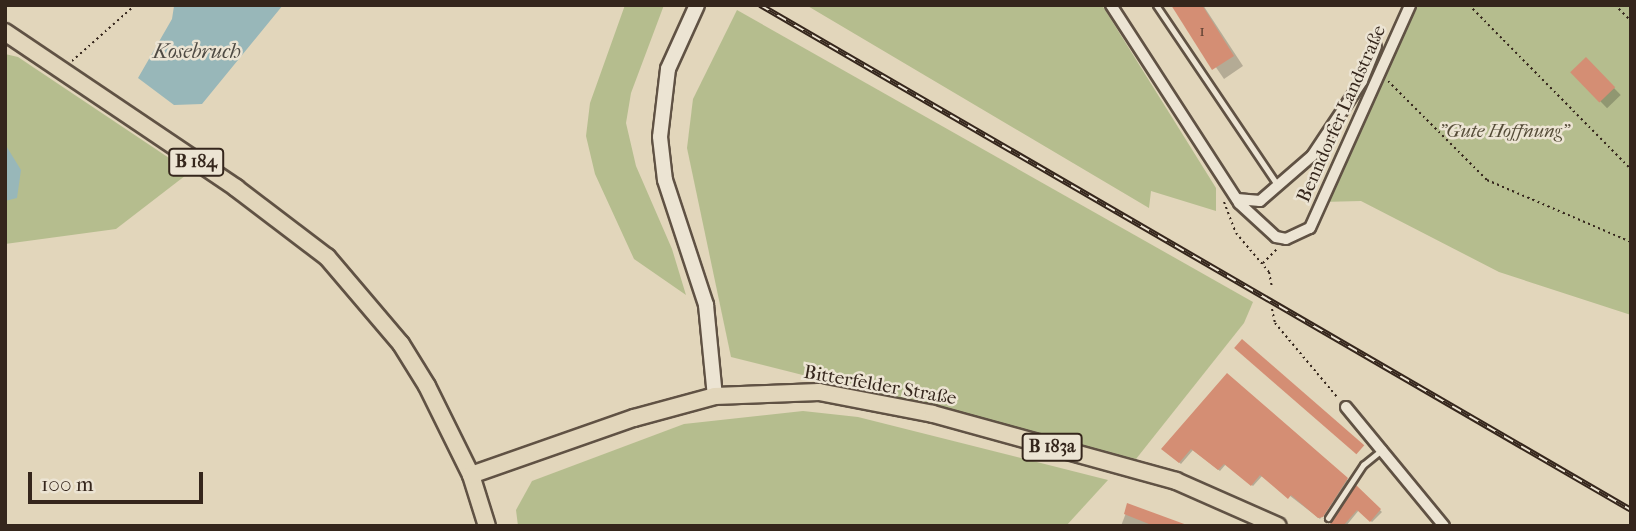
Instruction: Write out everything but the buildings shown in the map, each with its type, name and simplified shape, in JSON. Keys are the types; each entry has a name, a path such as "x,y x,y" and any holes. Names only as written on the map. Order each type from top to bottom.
{"main road":[{"path":"694,10 668,69 660,137 665,180 706,305 715,396"},
{"name":"B 184","path":"5,32 236,188 327,257 401,344 445,419 471,475"},
{"name":"Bitterfelder Straße","path":"471,475 634,418 715,396 819,393 933,414 1176,481 1278,526"},
{"path":"471,475 487,526"}],"street":[{"name":"Benndorfer Landstraße","path":"1111,5 1226,185 1276,237 1286,239 1310,228 1410,5"},
{"name":"Benndorfer Landstraße","path":"1235,197 1253,204 1312,156 1362,80 1376,47"},
{"path":"1346,407 1444,526"}],"lane":[{"path":"1156,5 1278,186"},
{"path":"1328,518 1363,465 1383,449"}],"path":[{"path":"60,70 135,5"},
{"path":"1469,5 1631,169"},
{"path":"1615,5 1631,21"},
{"path":"1380,73 1487,180 1631,242"},
{"path":"1226,185 1228,218 1262,264 1272,287"},
{"path":"1262,264 1278,250"},
{"path":"1272,309 1275,323 1346,407"}],"green space":[{"path":"625,5 664,5 631,93 626,123 636,166 672,249 686,295 634,259 595,174 586,136 590,103"},
{"path":"806,5 1102,5 1216,188 1216,211 1151,191 1149,208"},
{"name":"\"Gute Hoffnung\"","path":"1410,5 1631,5 1631,315 1499,272 1361,201 1321,202"},
{"path":"737,10 1253,302 1244,323 1136,459 731,357 687,148 693,99"},
{"path":"5,54 18,57 190,172 116,229 5,244"},
{"path":"803,411 858,417 1108,480 1066,526 518,526 516,510 532,481 684,424"}],"water":[{"name":"Kosebruch","path":"283,5 202,104 174,105 138,78 172,19 174,6"},
{"path":"5,144 21,170 17,198 5,201"}],"railway":[{"path":"760,5 1631,510"}]}
